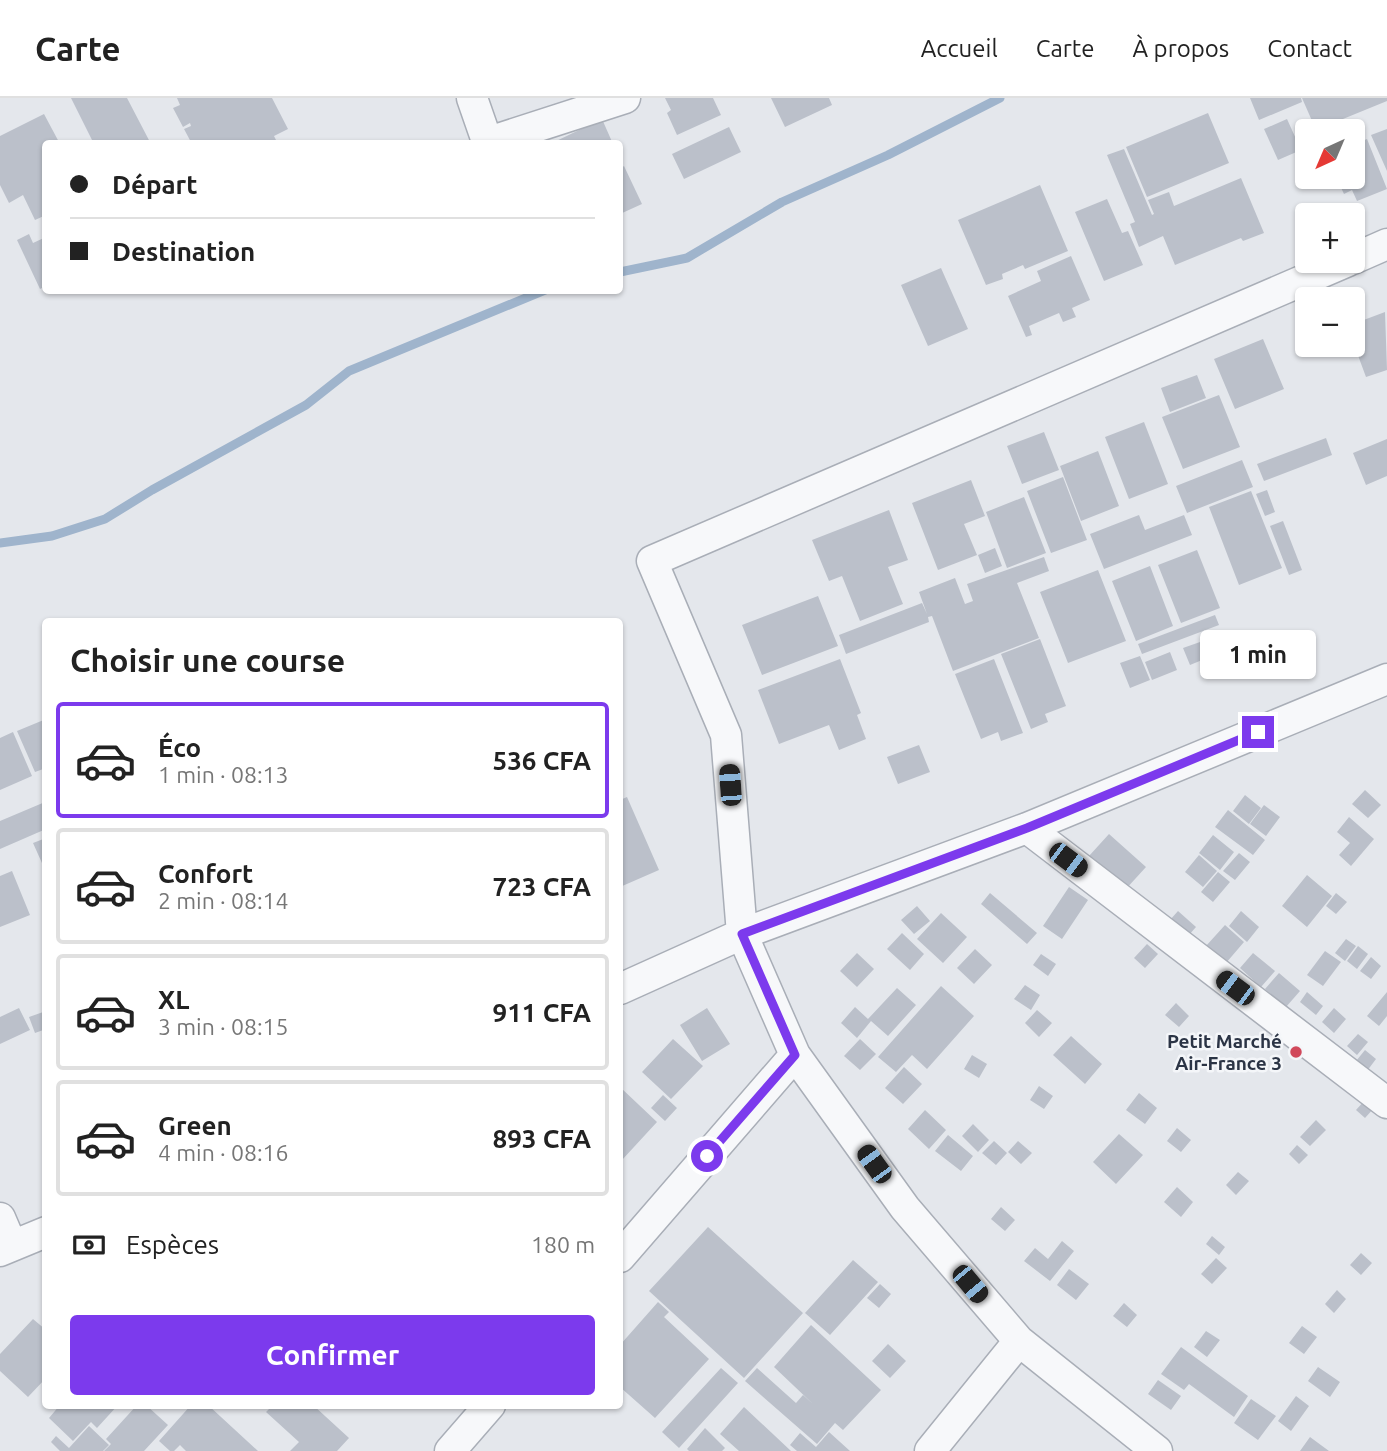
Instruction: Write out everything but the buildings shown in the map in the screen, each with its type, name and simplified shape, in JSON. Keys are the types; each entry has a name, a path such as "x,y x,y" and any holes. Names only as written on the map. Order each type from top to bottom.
{"street":[{"path":"472,98 487,140"},
{"path":"497,140 625,98"},
{"path":"1365,254 1387,244"},
{"path":"1157,1451 1019,1341 905,1208 795,1055 742,934 726,735 652,561 1320,273"},
{"path":"623,988 742,934 1027,828 1387,679"},
{"path":"1027,828 1387,1102"},
{"path":"623,1254 795,1055"},
{"path":"0,1218 6,1248 42,1234"},
{"path":"930,1451 1019,1341"},
{"path":"450,1451 487,1409"}],"waterway":[{"path":"623,271 687,258 782,202 888,155 1000,98"},
{"path":"0,543 52,536 105,519 306,405 349,371 535,294"}],"place":[{"name":"Petit Marché Air-France 3","path":"1296,1052"}],"route":[{"path":"707,1156 795,1055 742,934 1027,828 1258,732"}]}
